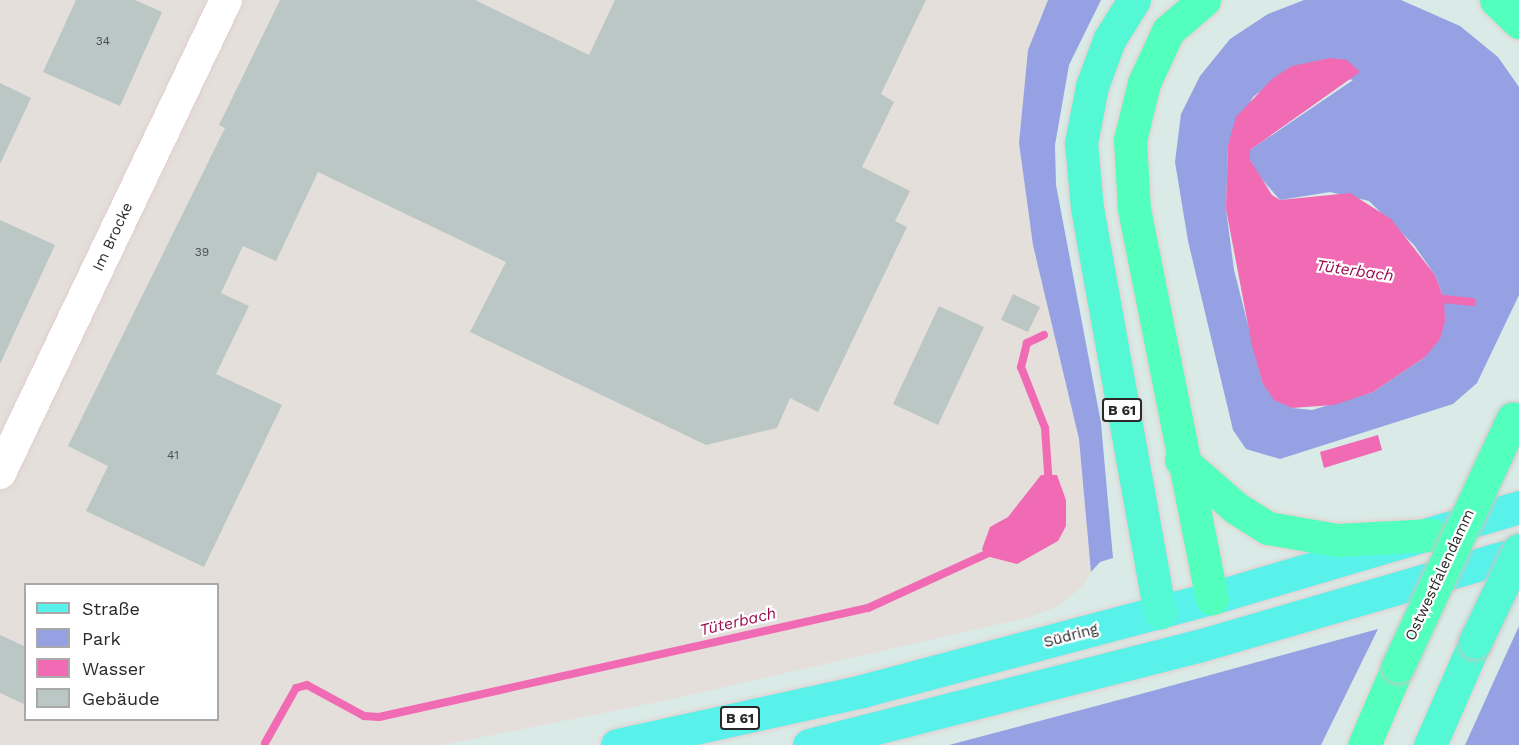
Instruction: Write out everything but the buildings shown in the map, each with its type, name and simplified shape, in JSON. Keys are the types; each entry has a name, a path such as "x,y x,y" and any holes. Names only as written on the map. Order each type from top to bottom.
{"highway":[{"name":"B 61","path":"1134,0 1109,40 1092,86 1081,143 1087,208 1160,612"},
{"path":"1204,0 1167,31 1144,83 1130,140 1134,209 1181,460 1212,598"},
{"path":"1496,0 1519,22"},
{"name":"Ostwestfalendamm","path":"1364,745 1517,408"},
{"path":"1181,460 1236,508 1268,528 1337,540 1431,535"},
{"path":"1430,745 1475,642 1519,551"}],"main road":[{"name":"Südring","path":"617,745 862,692 1212,598 1431,535 1519,507"},
{"path":"809,745 870,738 1198,646 1519,551"},
{"path":"1198,646 1212,598"},
{"path":"1160,612 1198,646"}],"street":[{"name":"Im Brocke","path":"0,473 226,0"}],"shaded area":[{"path":"0,0 1048,0 1028,50 1019,143 1033,245 1079,439 1091,572 1083,586 1059,606 1030,617 673,699 443,745 0,745"}],"green space":[{"path":"1048,0 1101,0 1069,65 1055,145 1056,185 1101,423 1113,558 1100,562 1091,572 1079,439 1033,245 1019,143 1028,50"},
{"path":"1304,0 1401,0 1460,26 1498,57 1519,87 1519,295 1477,383 1453,404 1280,459 1246,449 1233,430 1188,241 1175,162 1181,114 1200,76 1230,39 1268,14","holes":["1292,66 1353,80 1250,150 1250,160 1259,176 1280,200 1330,192 1369,201 1414,245 1435,275 1444,299 1425,357 1373,392 1312,410 1292,408 1263,384 1234,270 1226,209 1228,145 1253,97"]},
{"path":"1519,626 1519,745 1465,745 1493,683"},
{"path":"1378,629 1321,745 949,745 1141,694"}],"water":[{"path":"1330,58 1347,60 1360,72 1250,150 1250,160 1272,195 1280,200 1350,193 1391,219 1435,275 1444,299 1445,321 1440,339 1425,357 1373,392 1334,405 1292,408 1274,400 1263,384 1252,346 1226,209 1228,145 1236,117 1272,79 1292,66"},
{"path":"1378,435 1382,450 1324,468 1320,452"},
{"path":"1041,475 1057,475 1066,500 1066,526 1058,541 1017,564 986,556 982,549 990,527 1008,517"}],"waterway":[{"name":"Tüterbach","path":"1434,298 1472,302"},
{"name":"Tüterbach","path":"1044,335 1027,343 1021,367 1045,428 1049,486"},
{"name":"Tüterbach","path":"265,743 296,688 307,685 364,716 379,717 868,608 995,550"}]}
